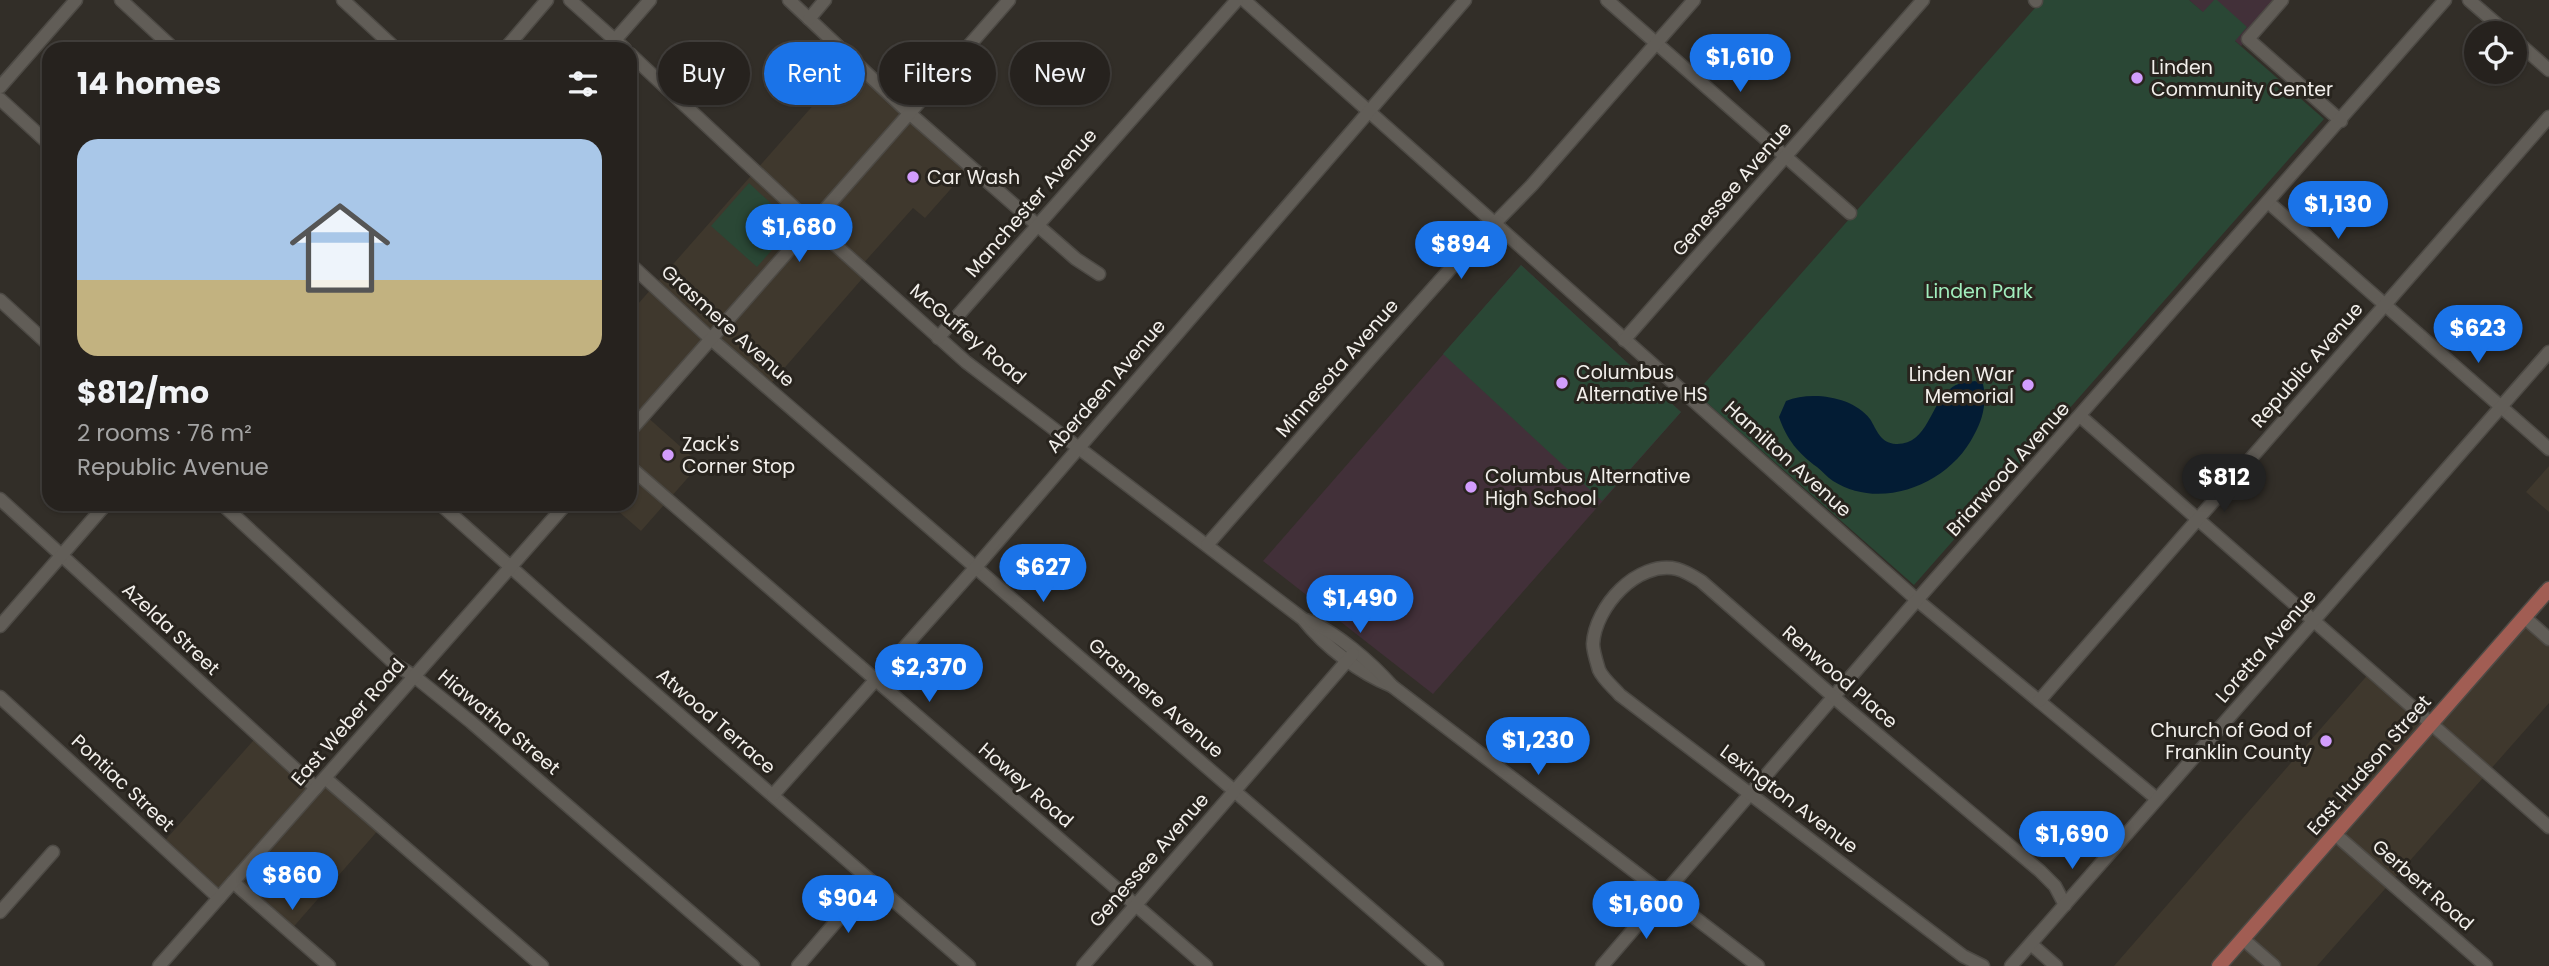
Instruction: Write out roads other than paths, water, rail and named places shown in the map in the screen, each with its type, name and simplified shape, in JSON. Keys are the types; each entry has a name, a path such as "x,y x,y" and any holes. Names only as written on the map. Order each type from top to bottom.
{"main road":[{"name":"East Hudson Street","path":"2219,966 2549,589"}],"street":[{"path":"0,87 76,0"},
{"path":"121,0 166,42"},
{"path":"343,0 389,42"},
{"path":"511,42 547,0"},
{"path":"570,0 617,42"},
{"path":"622,42 650,0"},
{"path":"789,0 910,113 1076,259 1100,274"},
{"path":"809,19 825,0"},
{"path":"637,423 1009,0"},
{"name":"Manchester Avenue","path":"938,338 1237,0"},
{"name":"Hamilton Avenue","path":"1244,0 1917,600 2157,799"},
{"name":"Aberdeen Avenue","path":"773,795 976,567 1465,0"},
{"path":"1607,0 1850,213"},
{"name":"Minnesota Avenue","path":"1207,545 1451,268 1495,224 1694,0"},
{"name":"Genessee Avenue","path":"1624,340 1923,0"},
{"path":"2282,0 2248,39 2341,121"},
{"name":"Briarwood Avenue","path":"1602,966 1917,600 2445,0"},
{"path":"2469,0 2493,21"},
{"path":"2527,51 2549,70"},
{"name":"McGuffey Road","path":"637,61 938,338 1303,619 1312,631 1351,656 1372,678 1392,686 1758,966"},
{"path":"0,99 42,138"},
{"name":"Republic Avenue","path":"2039,701 2549,117"},
{"path":"2268,202 2549,449"},
{"name":"Grasmere Avenue","path":"637,270 711,339 1437,966"},
{"path":"0,300 42,339"},
{"name":"Loretta Avenue","path":"2011,966 2549,352"},
{"path":"2080,416 2549,827"},
{"name":"Howey Road","path":"637,473 1206,966"},
{"name":"Azelda Street","path":"0,499 320,783 542,966"},
{"path":"0,626 100,511"},
{"name":"Hiawatha Street","path":"230,511 397,664 471,722 753,966"},
{"name":"Atwood Terrace","path":"448,511 969,966"},
{"name":"East Weber Road","path":"159,966 560,511"},
{"name":"Renwood Place","path":"1593,645 1599,620 1613,598 1628,584 1648,572 1662,568 1675,569 1701,581 1833,697 2040,871 2055,886 2065,905"},
{"path":"2524,617 2549,639"},
{"name":"Lexington Avenue","path":"1593,645 1600,673 1620,695 1964,956 1983,966"},
{"name":"Genessee Avenue","path":"1083,966 1351,656"},
{"name":"Pontiac Street","path":"0,696 219,898"},
{"name":"Gerbert Road","path":"2335,834 2486,966"},
{"path":"0,912 53,852"},
{"path":"798,966 871,881"},
{"path":"233,883 329,966"},
{"path":"2243,939 2274,966"},
{"path":"2031,944 2056,966"}],"water":[{"path":"1975,381 1983,384 1985,397 1982,417 1963,452 1949,467 1932,479 1893,493 1872,494 1852,490 1833,481 1804,457 1786,433 1779,417 1786,401 1807,396 1831,398 1862,411 1886,441 1907,443 1922,431 1950,389 1958,384"}],"place":[{"name":"Linden Community Center","path":"2137,78"},
{"name":"Car Wash","path":"913,177"},
{"name":"Columbus Alternative HS","path":"1562,383"},
{"name":"Linden War Memorial","path":"2028,385"},
{"name":"Zack's Corner Stop","path":"668,455"},
{"name":"Columbus Alternative High School","path":"1471,487"},
{"name":"Church of God of Franklin County","path":"2326,741"}],"park label":[{"name":"Linden Park","path":"1979,291"}]}
